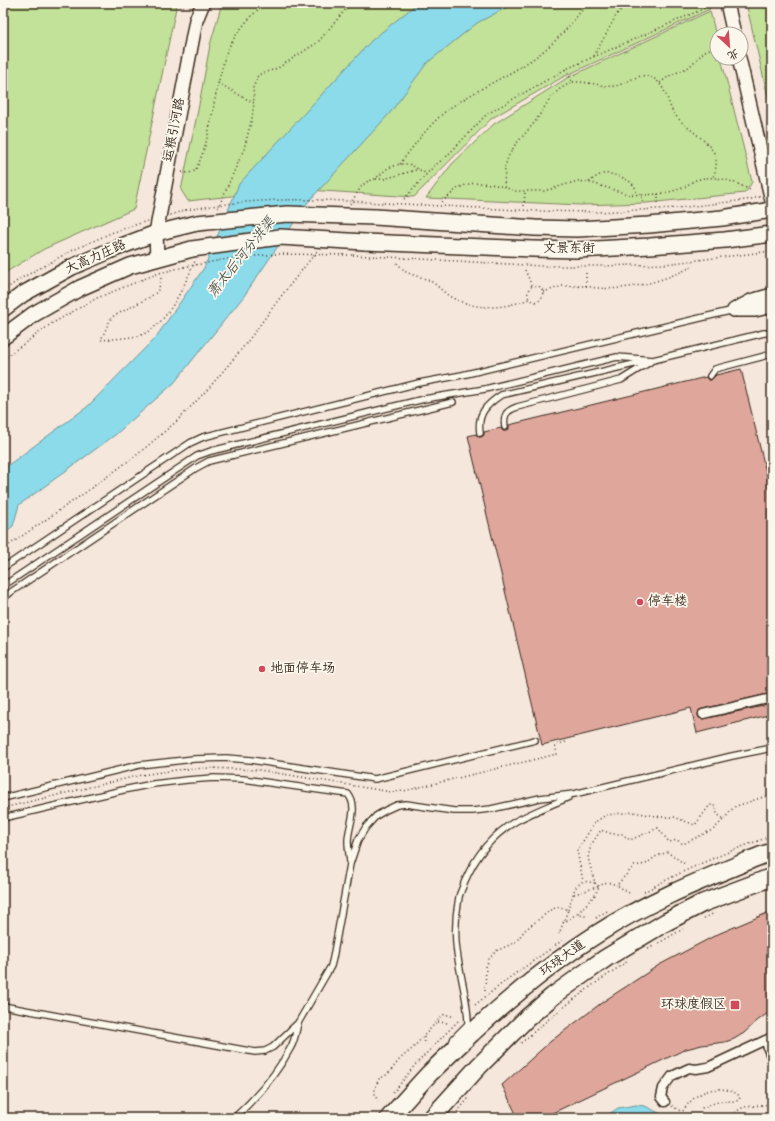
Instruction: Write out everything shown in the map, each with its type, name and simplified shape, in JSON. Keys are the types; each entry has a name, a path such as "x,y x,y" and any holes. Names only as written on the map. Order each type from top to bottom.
{"main road":[{"name":"文景东街","path":"197,223 287,214 375,217 535,228 577,229 649,225 722,218 772,210"},
{"name":"大高力庄路","path":"3,309 23,294 72,267 156,233 197,223"},
{"name":"文景东街","path":"192,249 280,237 365,242 578,250 725,240 772,234"},
{"name":"大高力庄路","path":"3,337 34,314 80,288 130,266 192,249"},
{"name":"环球大道","path":"389,1118 447,1056 495,1012 534,979 597,934 650,904 691,884 772,852"},
{"name":"环球大道","path":"432,1118 479,1066 527,1018 553,996 588,971 632,942 703,903 772,877"}],"street":[{"name":"运粮引河路","path":"157,258 156,233 196,20 203,3"},
{"path":"727,3 732,26"},
{"path":"741,66 772,200"},
{"path":"734,310 751,301 772,296"},
{"path":"734,310 755,310 772,306"},
{"path":"703,714 772,698"},
{"path":"769,1039 768,1049 772,1058"},
{"path":"665,1102 661,1097 663,1088 672,1076 689,1068 696,1069 708,1067 769,1039"}],"lane":[{"path":"3,568 179,450 203,437 419,383 462,376 734,310"},
{"path":"480,433 478,424 480,416 491,401 500,395 764,333 772,333"},
{"path":"710,376 715,369 772,354"},
{"path":"3,587 198,456 212,451 424,399 485,389 617,357 653,360"},
{"path":"504,427 505,415 509,410 621,380 653,360"},
{"path":"3,599 16,588 196,468 209,461 454,402"},
{"path":"3,798 139,766 194,759 226,758 251,760 375,779 535,740"},
{"path":"3,1006 256,1052 265,1051 273,1048 298,1023 331,966 350,864 358,840 366,827 376,816 386,810 397,805 406,804 454,811 491,809 540,798 574,794 732,756 772,748"},
{"path":"3,818 153,784 214,778 243,779 348,794 352,800 354,808 348,839 350,864"},
{"path":"447,1056 454,1038 468,1024 468,1011 459,969 456,943 456,918 459,896 471,868 482,850 498,834 515,821 574,794"},
{"path":"234,1118 257,1096 275,1073 292,1046 298,1023"}],"path":[{"path":"182,172 189,173 195,171 202,158 226,52 236,34 265,3"},
{"path":"345,3 348,6"},
{"path":"218,83 254,103 253,88 258,75 278,68 318,42 351,3"},
{"path":"400,164 433,122 447,110 476,91 521,67 547,49 564,32 588,3"},
{"path":"594,57 617,14 628,3"},
{"path":"404,199 434,166 446,157 488,114 566,69 712,5"},
{"path":"660,83 669,76 689,67 705,51 709,49"},
{"path":"566,69 572,82"},
{"path":"504,187 505,167 508,157 515,145 535,122 551,97 560,89 572,82 589,83 604,87 616,86 637,77 645,76 654,78 660,83 673,111 679,119 704,140 714,154 717,162 714,177"},
{"path":"375,179 388,168 400,164 409,164 427,174"},
{"path":"349,207 361,187 366,182 375,179 384,179 419,169"},
{"path":"588,183 602,174 612,174 631,183 634,186 637,195"},
{"path":"442,202 458,188 471,183 490,184 515,191 544,191 578,182 609,187 627,194 642,195 674,191 694,181 714,177 738,184 750,190"},
{"path":"524,191 524,206"},
{"path":"658,194 658,204"},
{"path":"642,195 642,205"},
{"path":"384,203 537,211 598,212 677,208 746,200"},
{"path":"9,545 138,454 177,421 209,388 245,345 282,294 317,252"},
{"path":"3,359 51,324 97,298 159,273 228,259 276,254 353,255"},
{"path":"397,263 406,271 432,282 452,297 462,302 477,306 505,306 516,304 529,298"},
{"path":"543,292 563,286 610,288 646,284 665,279 693,266"},
{"path":"526,270 532,286"},
{"path":"586,271 586,286"},
{"path":"532,286 538,286 541,288 543,296 540,300 532,301 527,295 532,286"},
{"path":"486,771 557,754 555,745 566,742"},
{"path":"595,883 588,858 591,845 601,830 612,834 622,834 630,840 658,828 669,842 677,840 683,844 714,829 734,807 772,794"},
{"path":"584,881 577,851 595,822 606,815 633,812 662,817 674,817 695,825 710,805 716,806 717,814 724,819"},
{"path":"617,885 634,866 646,864 654,857 667,852 685,864"},
{"path":"559,934 575,888 584,881 595,883 599,886"},
{"path":"574,894 607,882 617,885 628,893"},
{"path":"563,924 578,913 595,895 599,886"},
{"path":"485,991 486,967 489,959 496,951 514,943 525,930 552,908 560,907 568,910"},
{"path":"578,913 587,917"},
{"path":"702,919 716,913"},
{"path":"644,952 683,929"},
{"path":"518,1046 550,1018 590,987 631,959"},
{"path":"378,1102 375,1095 375,1088 379,1079 388,1074 400,1059 424,1037 441,1017 445,1014 454,1017"},
{"path":"437,1022 448,1023"},
{"path":"424,1037 425,1045"},
{"path":"679,1118 688,1104 705,1091 723,1089 738,1094 740,1097 739,1100 735,1102 716,1102 702,1108 700,1114 703,1118"},
{"path":"452,1118 469,1098"},
{"path":"665,1102 682,1112"},
{"path":"724,1118 744,1107 772,1104"}],"green space":[{"path":"3,3 177,3 134,209 44,249 3,274"},
{"path":"222,3 708,3 710,9 563,77 492,118 414,197 293,189 188,201 181,190 210,45"},
{"path":"746,3 772,3 772,114"},
{"path":"710,11 714,26 709,26 709,66 723,66 752,182 745,193 647,203 581,205 426,198 452,164 494,124 567,78"}],"water":[{"name":"萧太后河分洪渠","path":"418,3 515,3 477,23 427,63 390,113 308,202 244,296 174,383 115,435 19,505 13,526 3,534 3,469 87,407 156,337 204,268 239,184 372,40"},
{"path":"636,1105 645,1106 669,1118 603,1118 618,1108"}],"building":[{"name":"停车楼","path":"741,369 772,497 772,693 702,709 699,710 698,715 699,718 704,719 772,704 772,714 697,733 691,708 542,745 468,436 476,434 478,437 481,437 484,435 484,432 501,428 503,431 506,431 509,429 509,425 706,377 708,380 711,380 716,375"},
{"path":"772,911 772,1010 744,1033 725,1042 686,1049 542,1118 518,1118 502,1085 551,1041 604,1001 659,965 718,934"}],"place":[{"name":"停车楼","path":"640,602"},
{"name":"地面停车场","path":"262,669"},
{"name":"环球度假区","path":"735,1005"}]}
